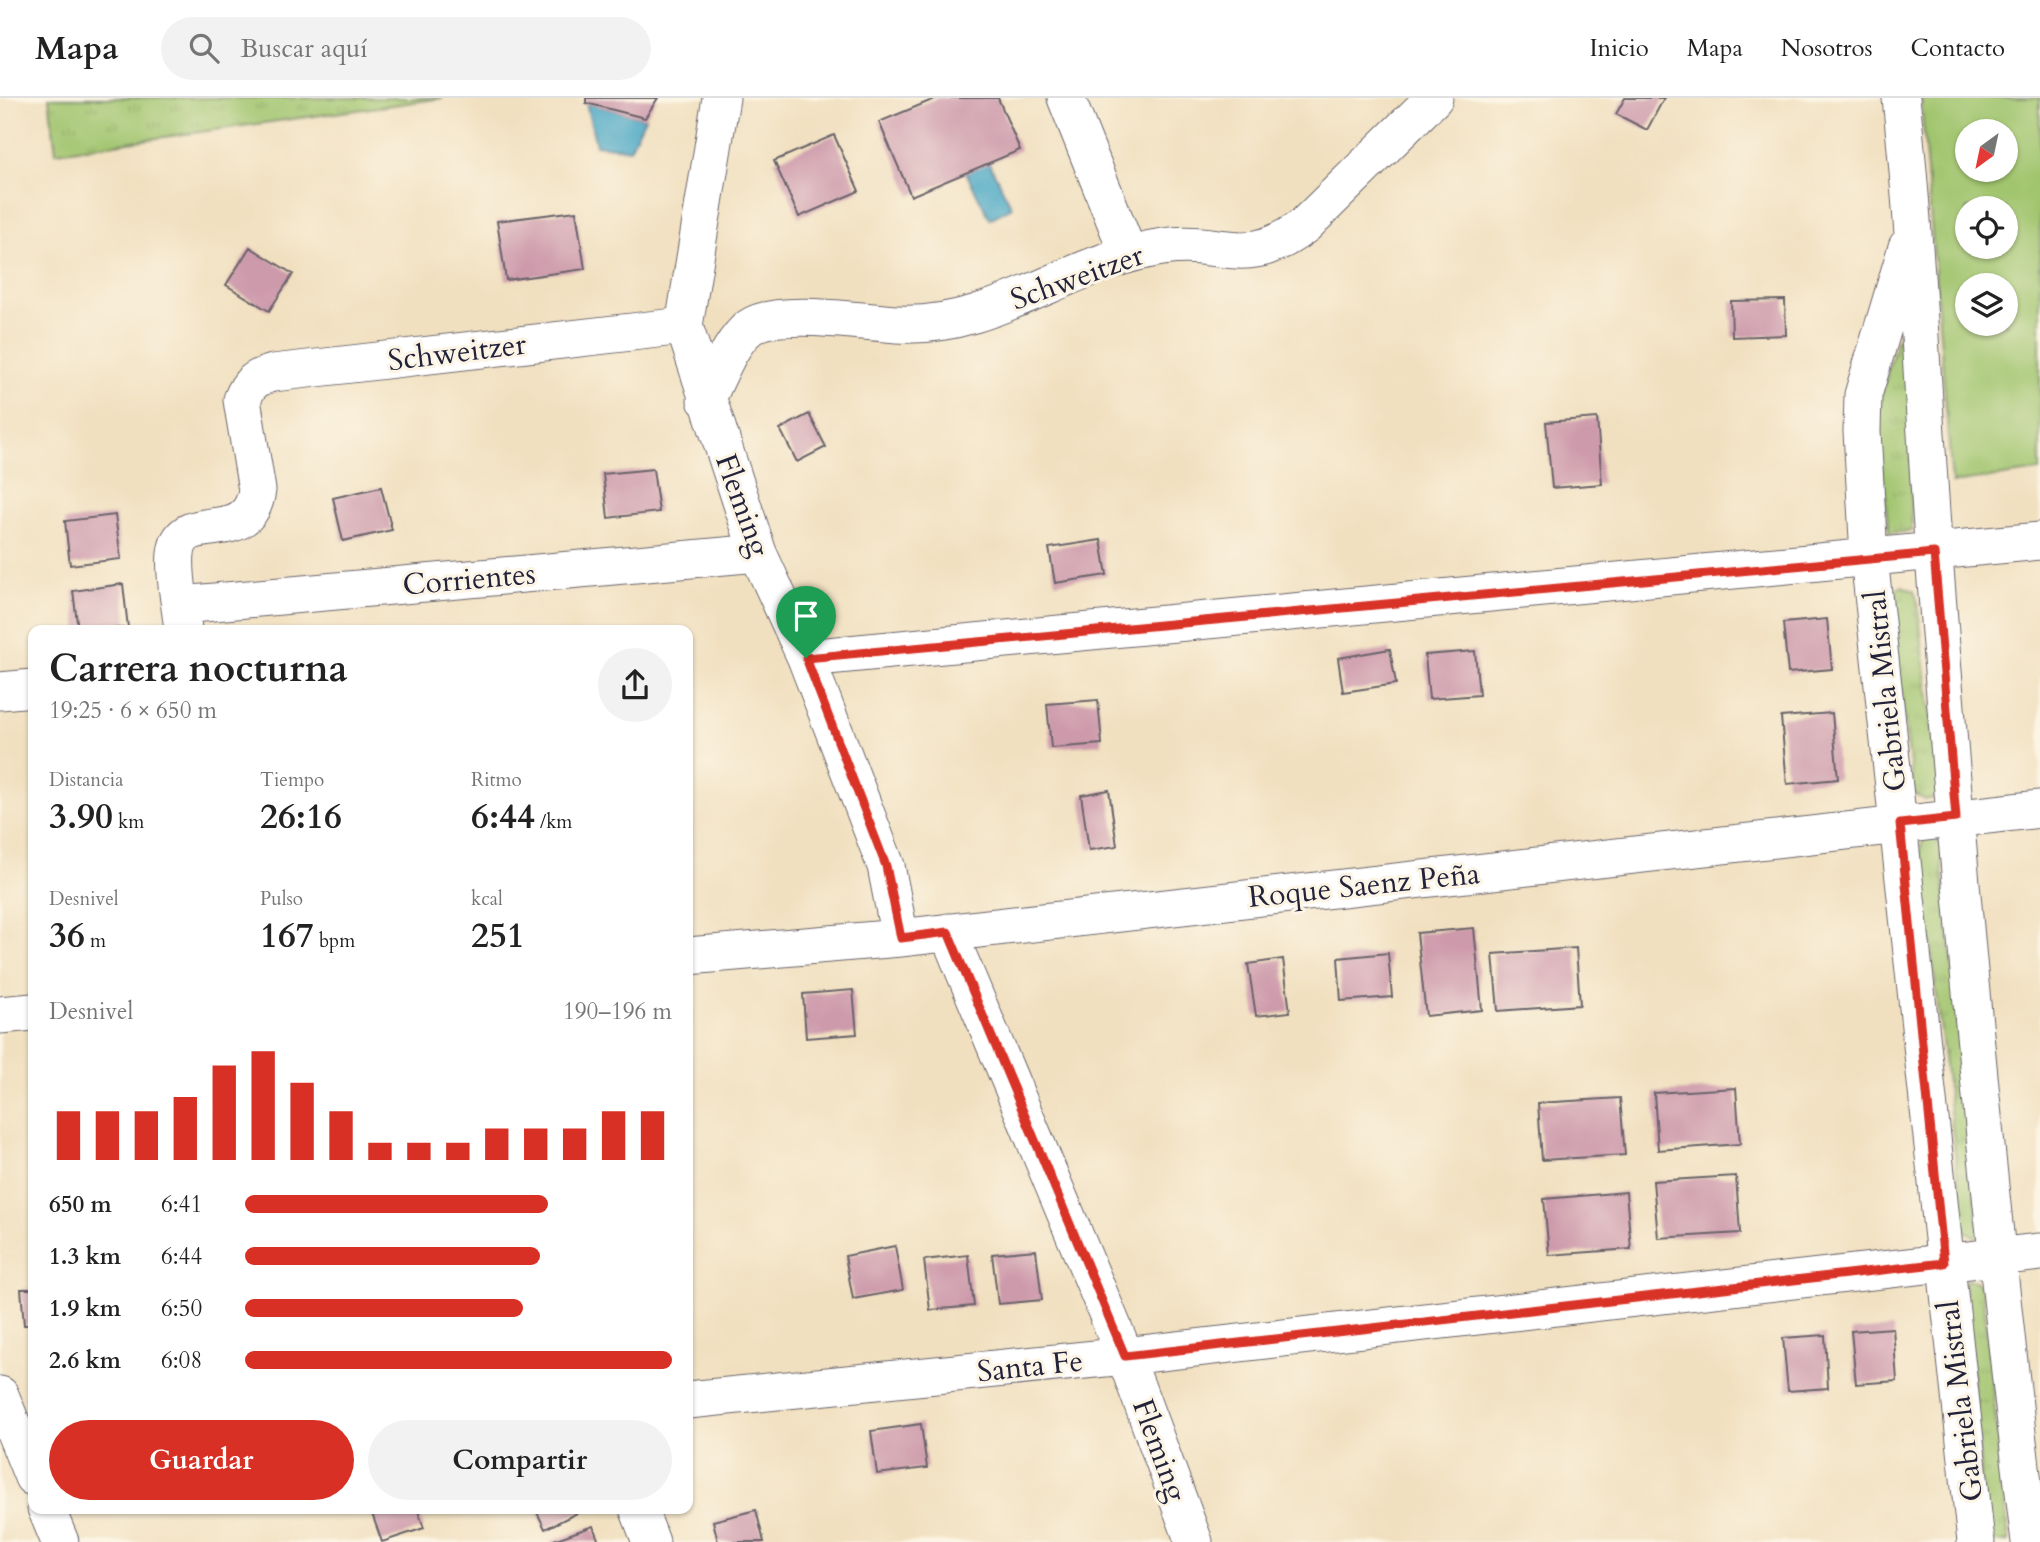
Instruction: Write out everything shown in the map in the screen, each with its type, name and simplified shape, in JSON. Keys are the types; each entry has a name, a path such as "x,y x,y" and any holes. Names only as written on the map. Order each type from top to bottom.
{"street":[{"name":"Fleming","path":"721,98 684,327 758,553 806,658 886,866 901,938"},
{"path":"1066,98 1128,253"},
{"name":"Schweitzer","path":"706,400 736,344 750,327 776,318 919,326 966,318 1128,253 1167,246 1260,250 1285,240 1305,225 1434,98"},
{"name":"Gabriela Mistral","path":"1902,98 1914,222 1934,553 1956,818 1995,1256 2030,1542"},
{"name":"Gabriela Mistral","path":"1914,222 1863,395 1862,431 1870,557 1976,1542"},
{"name":"Schweitzer","path":"182,617 176,548 183,535 195,530 233,525 245,518 255,505 257,490 242,400 247,386 256,378 273,373 684,327"},
{"path":"806,658 2040,541"},
{"name":"Corrientes","path":"182,617 758,553"},
{"path":"0,691 28,688"},
{"name":"Roque Saenz Peña","path":"693,956 901,938 2040,809"},
{"name":"Fleming","path":"948,932 1125,1356 1194,1542"},
{"path":"0,1016 28,1013"},
{"name":"Santa Fe","path":"693,1399 1125,1356 2040,1252"},
{"path":"0,1395 22,1457"},
{"path":"48,1514 60,1542"},
{"path":"640,1514 651,1542"}],"green space":[{"path":"49,98 443,98 56,152"},
{"path":"1921,98 2040,98 2040,471 1952,483"},
{"path":"1897,339 1910,358 1912,531 1889,533 1876,414"},
{"path":"1902,586 1914,591 1917,600 1940,790 1935,798 1925,800 1914,793 1889,602 1891,593"},
{"path":"1935,838 1940,843 1979,1236 1976,1237 1964,1231 1920,849 1924,839"},
{"path":"1964,1281 1975,1281 1982,1289 2009,1542 1987,1542"}],"water":[{"path":"586,103 645,118 630,149 596,145"},
{"path":"988,161 1012,207 990,219 966,173"}],"building":[{"path":"586,98 658,98 645,118 586,103"},
{"path":"937,98 998,98 1020,150 911,196 879,122"},
{"path":"1625,98 1664,98 1647,130 1616,114"},
{"path":"834,135 859,191 799,217 774,161"},
{"path":"576,211 585,269 506,280 497,221"},
{"path":"250,247 293,274 269,311 226,285"},
{"path":"1785,300 1786,335 1732,337 1731,301"},
{"path":"809,414 826,447 797,462 780,429"},
{"path":"1597,418 1602,484 1552,488 1546,422"},
{"path":"653,469 659,512 608,518 603,474"},
{"path":"381,487 392,530 343,541 333,498"},
{"path":"115,515 121,559 70,565 65,521"},
{"path":"1101,540 1107,575 1055,583 1049,548"},
{"path":"123,584 128,625 77,625 73,591"},
{"path":"1827,619 1832,669 1788,673 1783,623"},
{"path":"1390,649 1396,684 1343,692 1338,658"},
{"path":"1475,651 1479,695 1429,699 1425,655"},
{"path":"1098,700 1102,744 1051,748 1047,704"},
{"path":"1832,713 1838,779 1787,784 1781,717"},
{"path":"1109,790 1117,846 1089,850 1081,795"},
{"path":"1474,928 1482,1010 1426,1016 1417,933"},
{"path":"1576,948 1580,1005 1498,1011 1493,954"},
{"path":"1388,953 1392,997 1341,1001 1338,958"},
{"path":"1283,959 1290,1012 1256,1016 1248,964"},
{"path":"853,990 857,1034 806,1038 803,994"},
{"path":"1736,1088 1740,1144 1658,1150 1654,1093"},
{"path":"1620,1098 1625,1155 1542,1160 1538,1103"},
{"path":"1736,1176 1740,1233 1658,1238 1653,1181"},
{"path":"1626,1192 1631,1249 1549,1255 1544,1199"},
{"path":"895,1246 903,1290 853,1299 845,1256"},
{"path":"1036,1250 1042,1300 998,1304 992,1254"},
{"path":"968,1255 974,1306 930,1310 924,1260"},
{"path":"21,1289 28,1289 28,1325 24,1325"},
{"path":"1893,1328 1897,1381 1856,1384 1851,1331"},
{"path":"1825,1335 1828,1388 1788,1391 1783,1338"},
{"path":"921,1424 927,1468 877,1474 871,1431"},
{"path":"756,1510 764,1542 718,1542 713,1521"},
{"path":"372,1514 419,1514 424,1528 382,1542"},
{"path":"538,1514 575,1514 545,1529"},
{"path":"593,1526 599,1542 548,1542"}],"route":[{"path":"1934,553 1956,818 1900,824 1944,1263 1125,1356 948,932 901,938 886,866 806,658 1934,553"}]}
